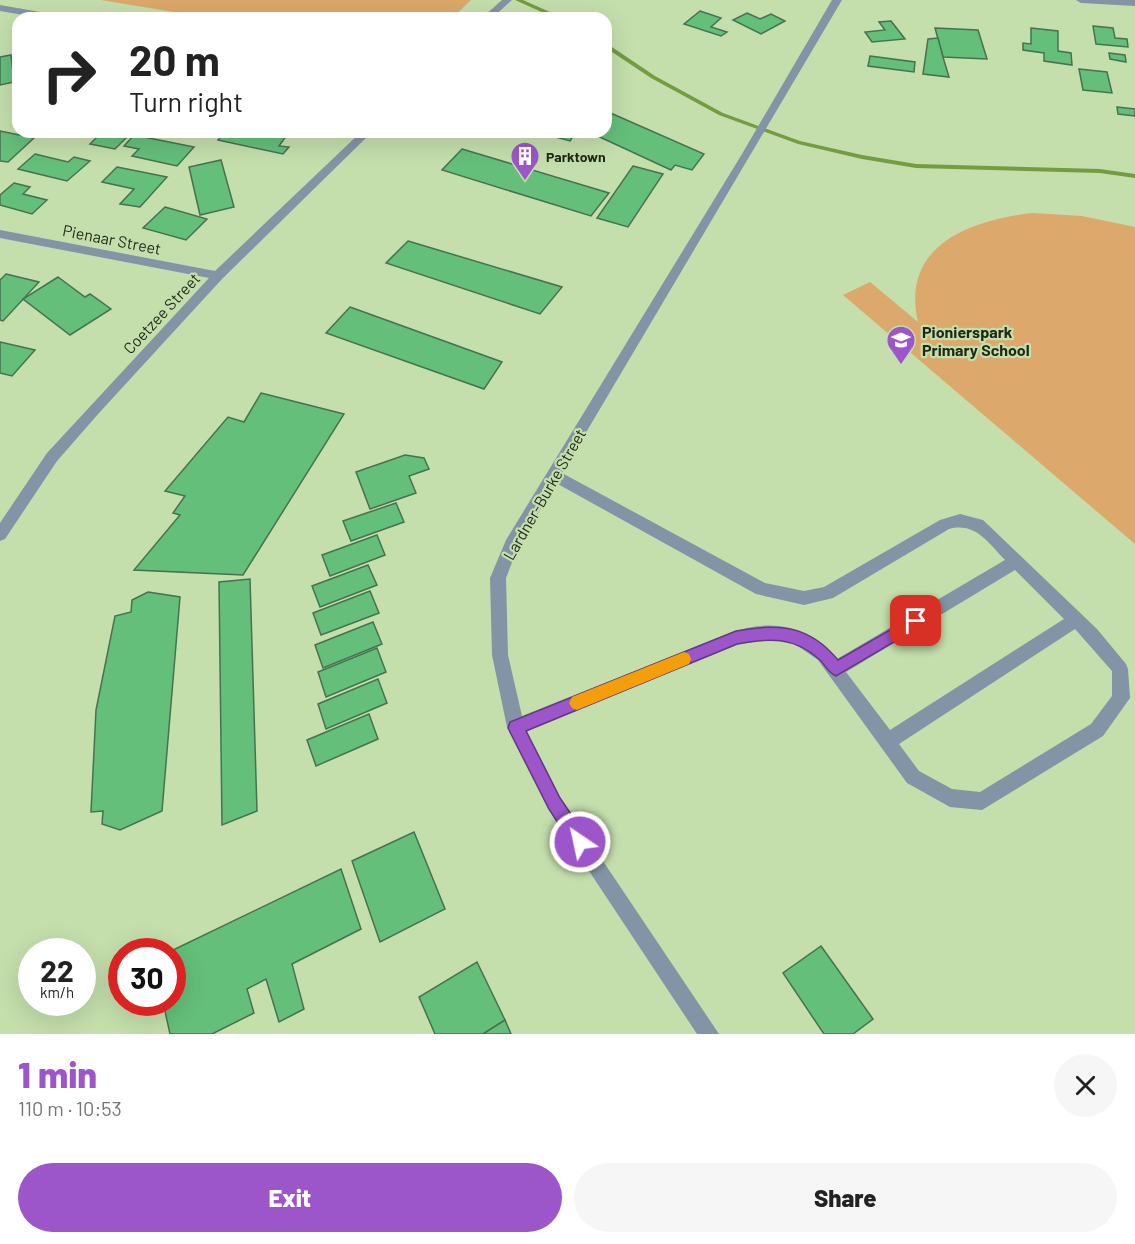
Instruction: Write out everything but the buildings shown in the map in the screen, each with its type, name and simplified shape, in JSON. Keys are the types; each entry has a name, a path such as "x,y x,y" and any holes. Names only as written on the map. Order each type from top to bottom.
{"street":[{"path":"494,12 507,0"},
{"name":"Lardner-Burke Street","path":"710,1034 554,803 516,728 500,655 498,578 511,545 747,154 837,0"},
{"path":"1081,0 1135,3"},
{"path":"0,8 23,12"},
{"name":"Coetzee Street","path":"0,535 52,457 218,276 361,138"},
{"name":"Pienaar Street","path":"0,234 218,276"},
{"path":"516,728 736,638 764,633 795,635 824,655 836,669 913,777 950,798 982,801 1097,730 1121,698 1120,669 1076,620 978,524 960,520 945,524 827,593 804,598 762,589 553,475"},
{"path":"836,669 1016,562"},
{"path":"887,742 1076,620"}],"shaded area":[{"path":"101,0 471,0 458,12 174,12"},
{"path":"1033,213 1082,216 1135,227 1135,544 843,295 870,282 918,322 915,295 920,273 930,256 946,241 965,230 986,222"}],"waterway":[{"path":"518,0 546,12"},
{"path":"612,49 653,77 721,114 798,142 862,157 916,166 1100,171 1135,176"}],"slow traffic":[{"path":"577,703 684,659"}],"place":[{"name":"Parktown","path":"525,182"},
{"name":"Pionierspark Primary School","path":"901,366"}],"route":[{"path":"580,842 554,803 516,728 736,638 764,633 795,635 824,655 836,669 916,621"}]}
